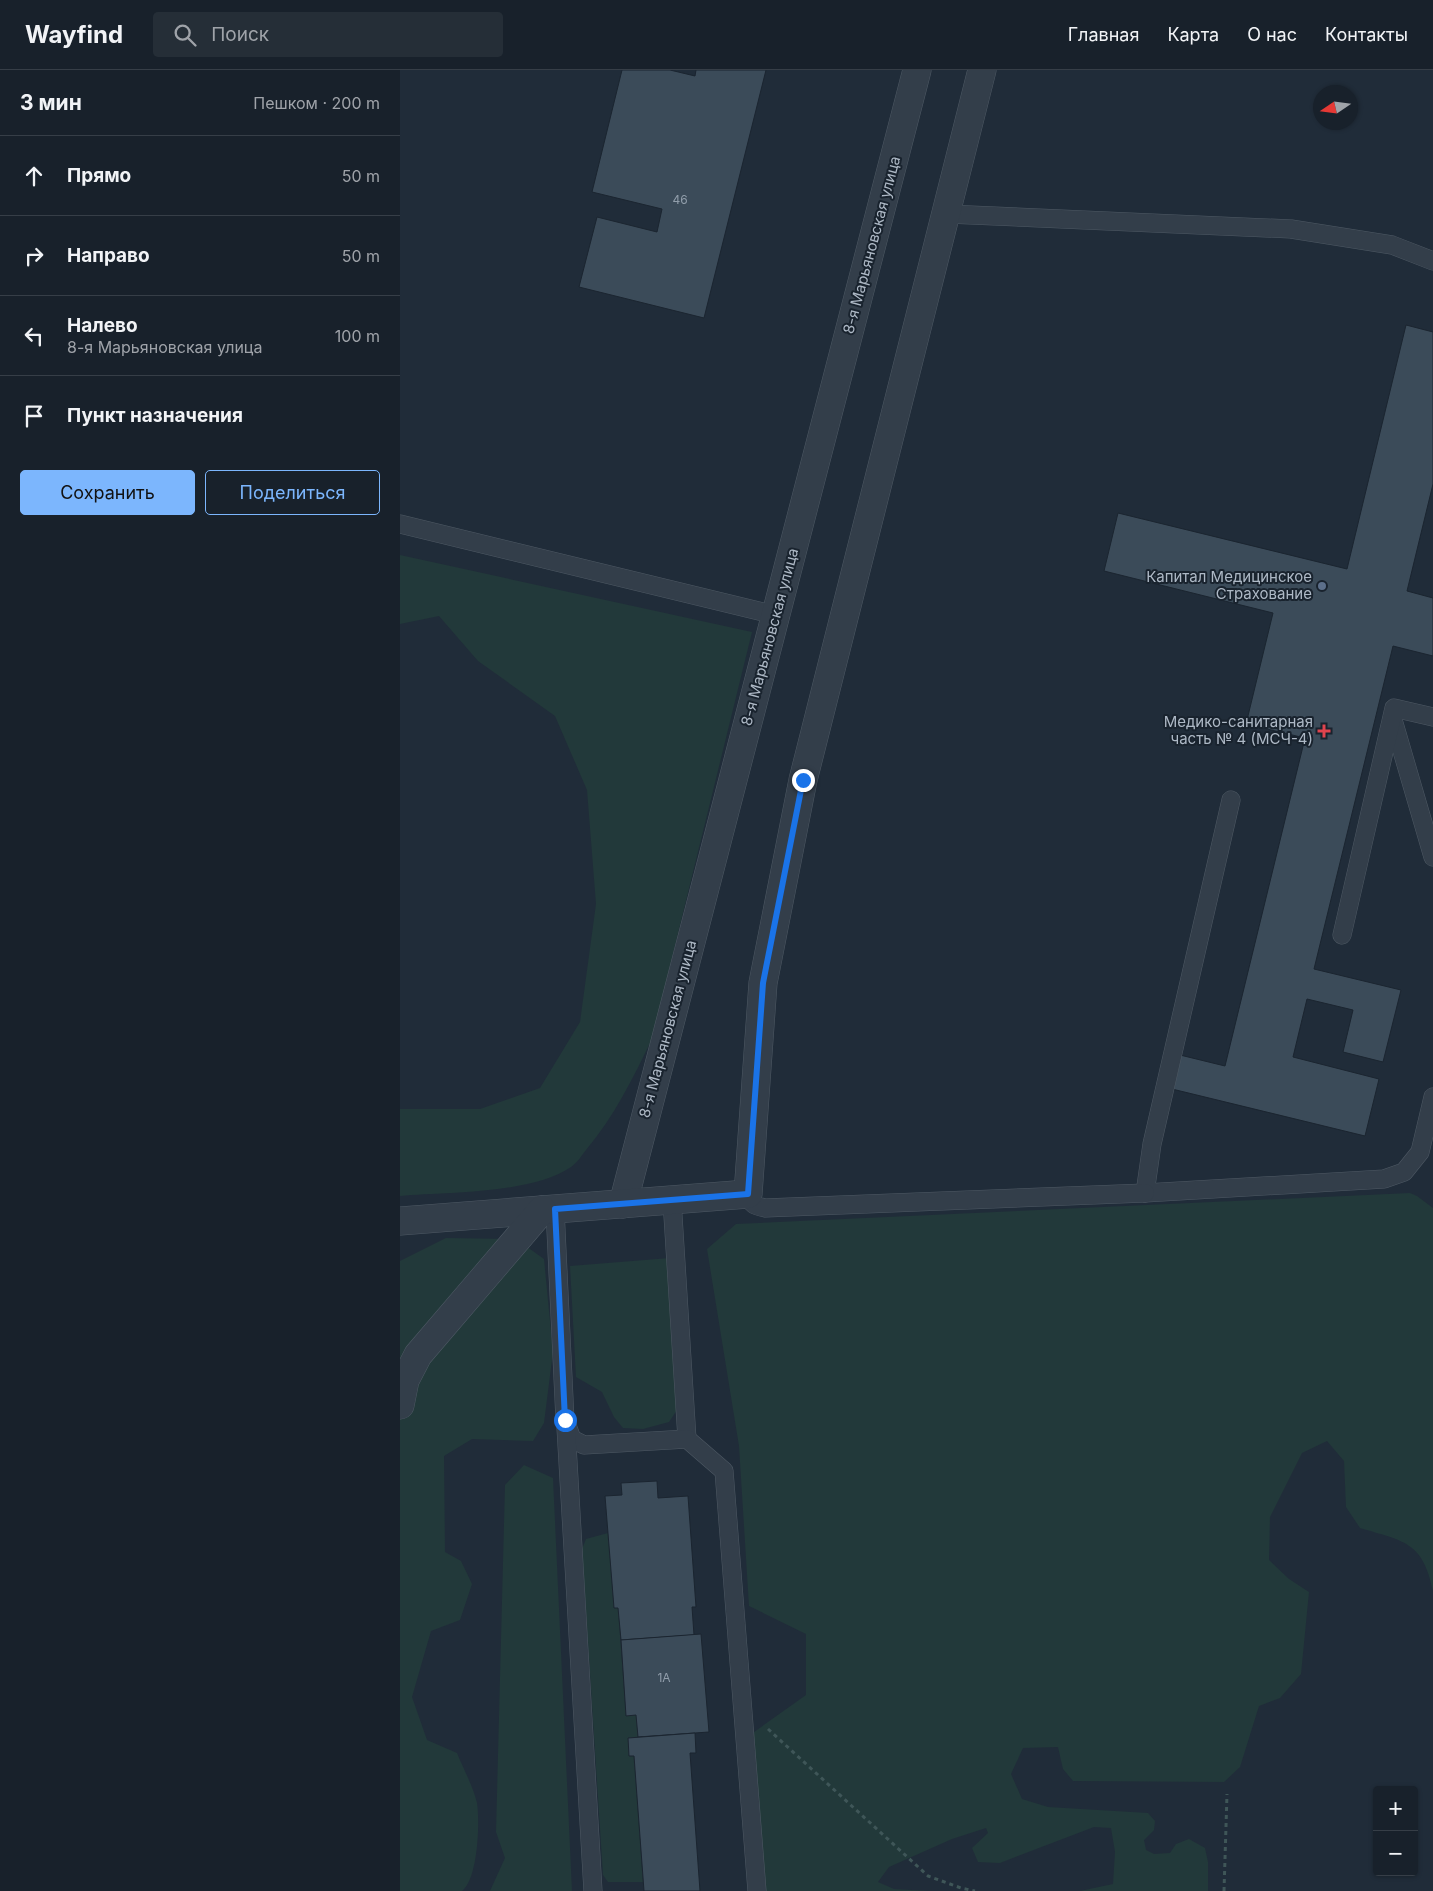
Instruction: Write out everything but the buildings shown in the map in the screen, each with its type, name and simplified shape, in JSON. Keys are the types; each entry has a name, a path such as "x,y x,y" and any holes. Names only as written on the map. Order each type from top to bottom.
{"street":[{"name":"8-я Марьяновская улица","path":"623,1204 917,70"},
{"path":"400,1221 748,1194 763,983 803,780 982,70"},
{"path":"400,1405 405,1380 418,1355 549,1210"}],"lane":[{"path":"947,214 1291,229 1392,245 1433,261"},
{"path":"400,524 776,615"},
{"path":"1342,935 1394,708 1433,717"},
{"path":"1392,718 1433,857"},
{"path":"1145,1193 1152,1144 1231,800"},
{"path":"748,1194 750,1202 754,1206 765,1208 1145,1193 1384,1179 1404,1172 1420,1152 1433,1097"},
{"path":"672,1200 687,1439"},
{"path":"549,1210 565,1420 594,1891"},
{"path":"565,1420 572,1439 584,1445 687,1439 724,1471 757,1891"}],"path":[{"path":"742,1705 928,1876 961,1888 976,1891"},
{"path":"1224,1891 1227,1794"}],"green space":[{"path":"400,555 752,632 652,1039 614,1111 575,1163 554,1176 512,1187 400,1196 400,1109 480,1109 540,1088 580,1022 596,904 587,790 555,716 478,661 439,616 400,624"},
{"path":"1410,1193 1433,1208 1433,1591 1429,1574 1423,1562 1409,1546 1399,1540 1360,1528 1346,1507 1344,1461 1327,1441 1302,1453 1270,1517 1269,1560 1289,1579 1309,1592 1301,1674 1280,1698 1259,1706 1240,1767 1224,1782 1073,1781 1063,1769 1058,1747 1023,1748 1011,1774 1022,1799 1048,1807 1148,1813 1155,1821 1154,1830 1144,1840 1146,1850 1154,1854 1170,1853 1176,1844 1189,1839 1205,1848 1208,1862 1208,1891 1080,1891 1113,1884 1115,1852 1111,1828 1094,1827 1000,1863 978,1862 972,1848 988,1833 986,1828 952,1839 889,1867 878,1882 894,1889 929,1891 762,1891 747,1737 806,1695 806,1634 749,1606 739,1446 707,1249 736,1224"},
{"path":"446,1238 516,1239 544,1259 553,1352 544,1423 533,1441 472,1439 444,1456 445,1552 461,1561 472,1584 460,1620 431,1631 412,1697 427,1740 457,1753 477,1803 477,1850 472,1875 462,1891 400,1891 400,1261"},
{"path":"670,1258 677,1410 669,1422 643,1429 623,1428 614,1417 602,1392 576,1377 570,1266"},
{"path":"524,1465 553,1478 572,1891 490,1891 505,1858 496,1832 505,1485"},
{"path":"608,1533 614,1608 618,1608 626,1716 636,1715 638,1737 628,1738 629,1756 634,1756 643,1882 608,1882 603,1875 582,1549 586,1539"}],"place":[{"name":"Капитал Медицинское Страхование","path":"1322,586"},
{"name":"Медико-санитарная часть № 4 (МСЧ-4)","path":"1324,731"}],"route":[{"path":"565,1420 555,1209 748,1194 763,983 803,780"}]}
